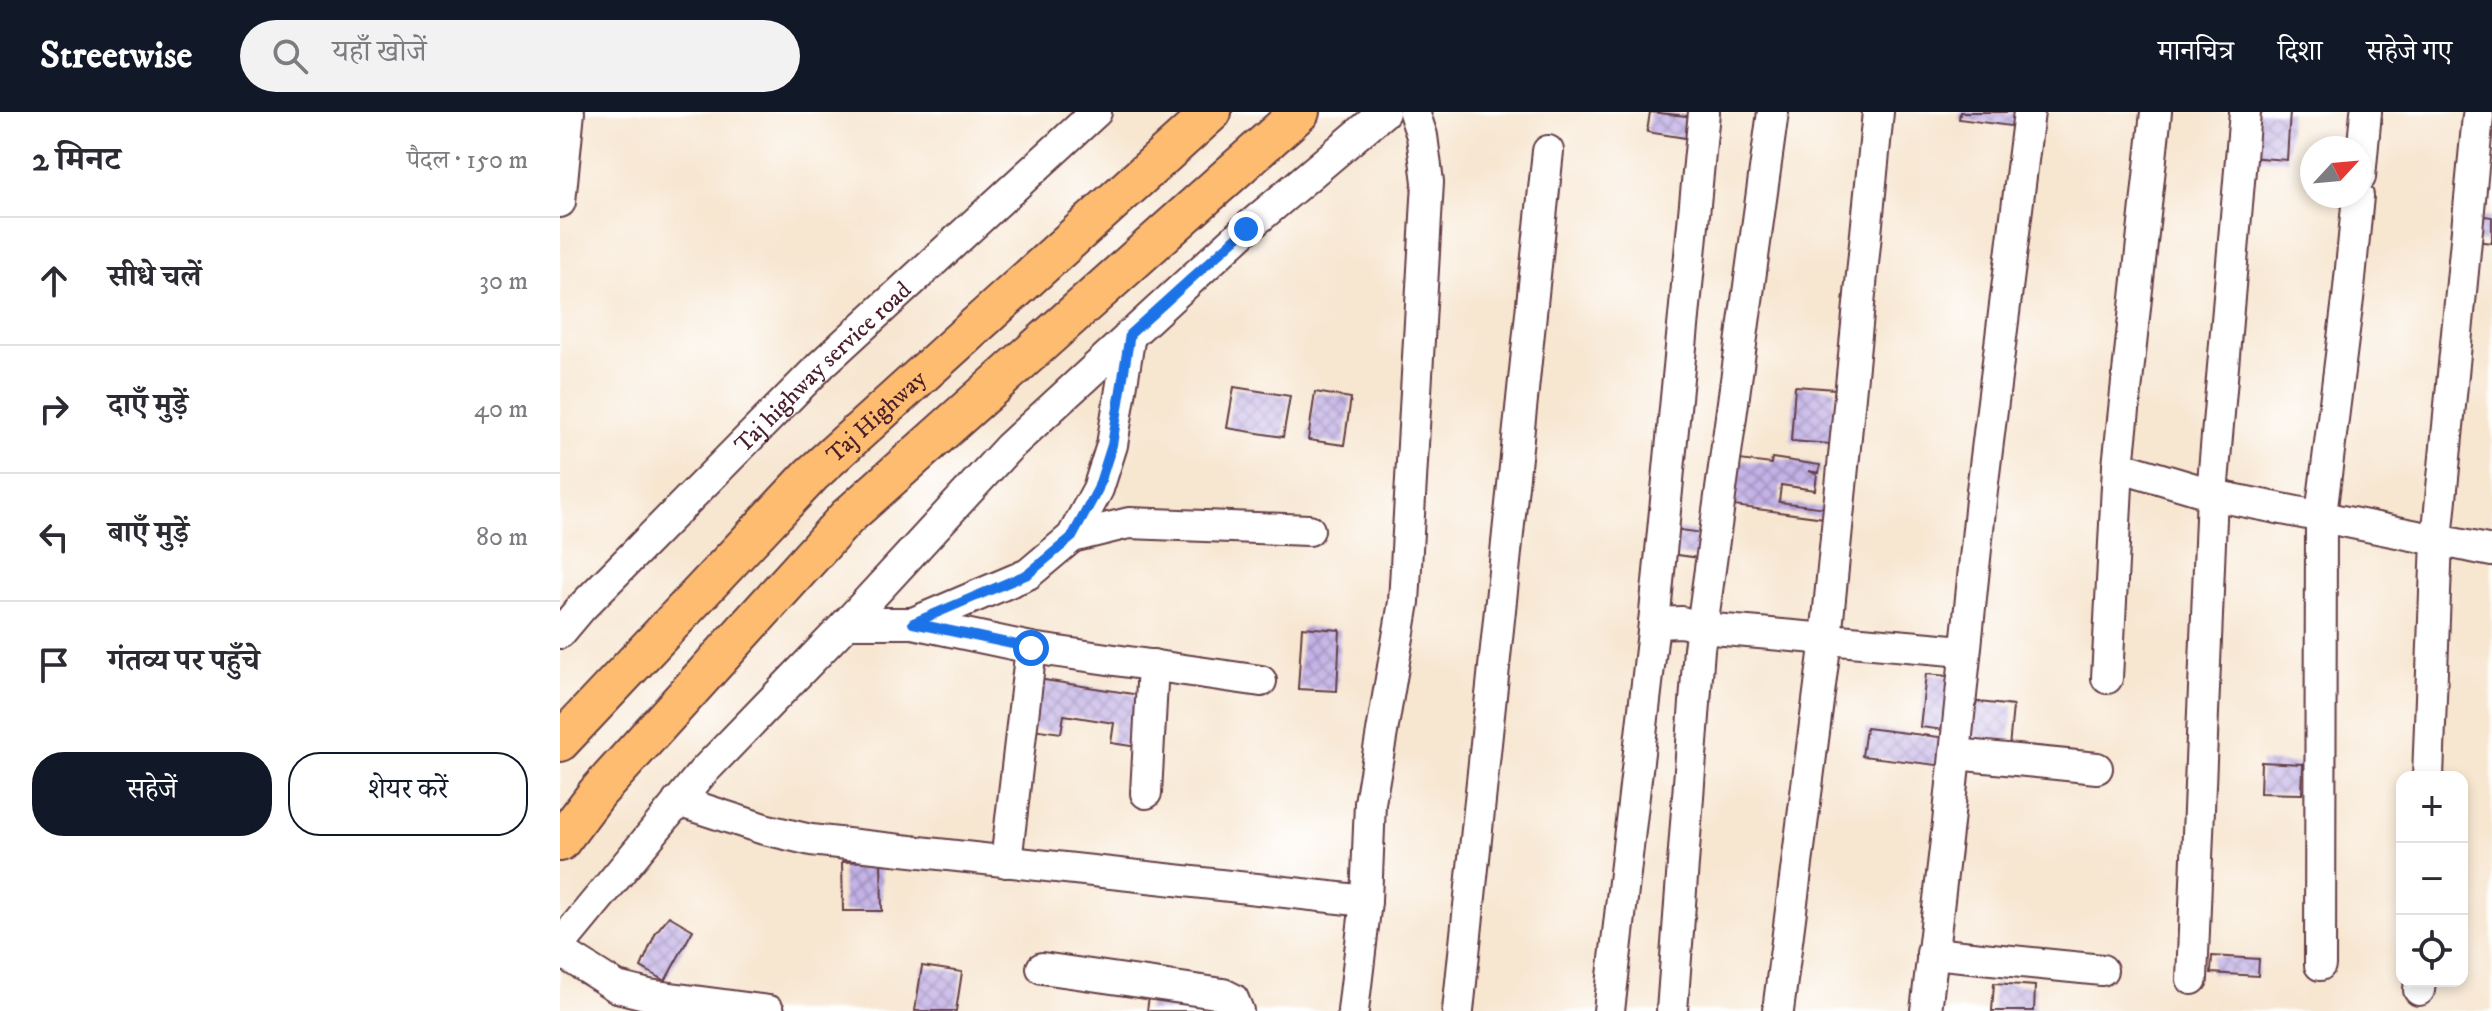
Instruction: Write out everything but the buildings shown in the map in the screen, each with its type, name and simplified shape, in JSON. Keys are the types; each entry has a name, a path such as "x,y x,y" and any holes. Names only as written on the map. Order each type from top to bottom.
{"main road":[{"name":"Taj Highway","path":"560,742 811,475 1212,112"},
{"path":"560,842 597,793 847,517 1300,112"}],"street":[{"path":"560,202 569,112"},
{"name":"Taj highway service road","path":"560,633 822,364 1096,112"},
{"path":"560,945 678,801 1009,447 1246,229 1384,112"},
{"path":"1353,1011 1366,901 1370,803 1404,602 1428,182 1422,136 1414,112"},
{"path":"1609,1011 1654,623 1704,112"},
{"path":"1672,1011 1702,628 1773,112"},
{"path":"1778,1011 1826,639 1878,112"},
{"path":"1926,1011 1964,651 2029,112"},
{"path":"2107,678 2118,466 2156,112"},
{"path":"2192,979 2212,494 2245,112"},
{"path":"2364,136 2366,112"},
{"path":"2428,771 2437,540 2478,115"},
{"path":"1458,1011 1548,151"},
{"path":"2320,965 2321,515 2357,208"},
{"path":"913,623 1028,574 1072,537 1098,489 1112,445 1130,334"},
{"path":"2118,466 2212,494 2492,551"},
{"path":"1072,537 1129,523 1309,530"},
{"path":"1654,623 1682,622 1702,628 1964,651"},
{"path":"847,623 913,623 1031,648 1261,681"},
{"path":"1006,862 1031,648"},
{"path":"1146,793 1153,665"},
{"path":"1955,754 2097,768"},
{"path":"678,801 764,829 811,840 1366,901"},
{"path":"560,951 617,987 649,995 769,1011"},
{"path":"1932,953 2102,970"},
{"path":"1042,968 1223,994 1233,999 1238,1011"}],"route":[{"path":"1031,648 913,623 1028,574 1072,537 1098,489 1112,445 1130,334 1246,229"}]}
